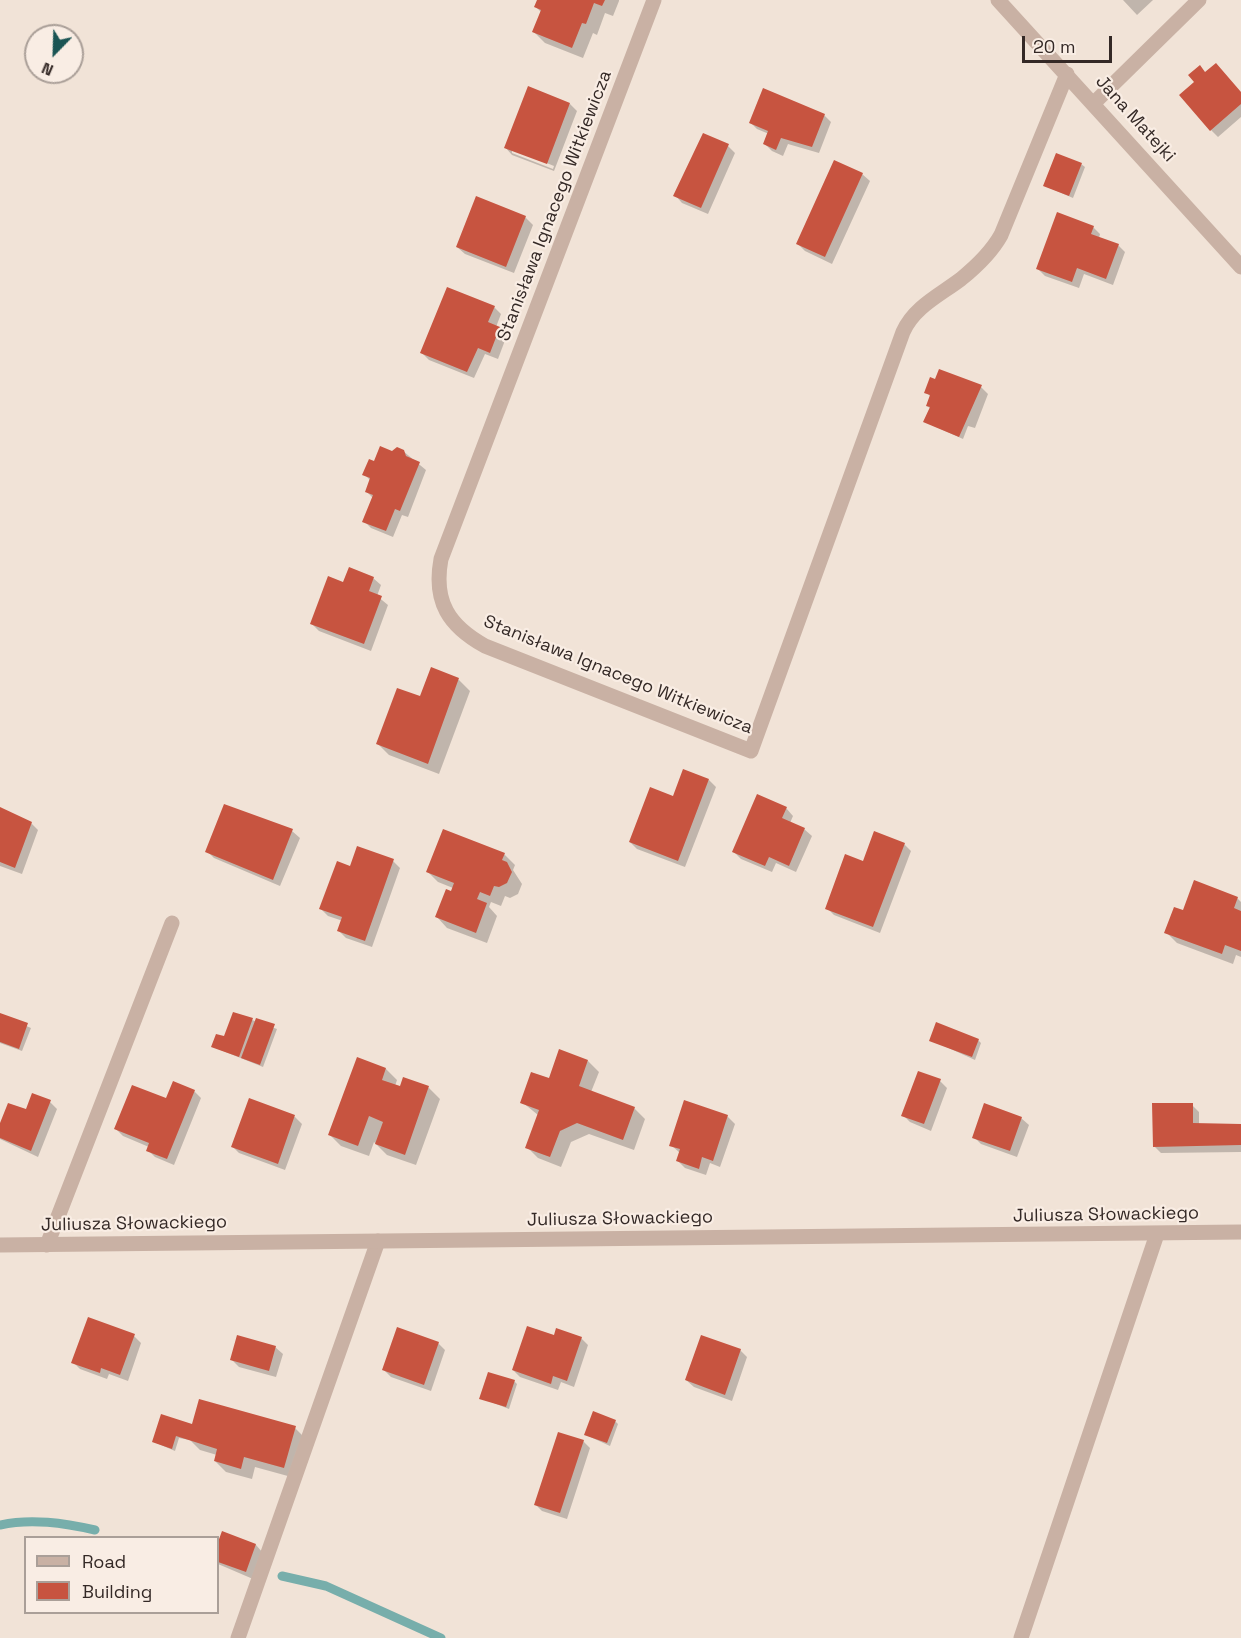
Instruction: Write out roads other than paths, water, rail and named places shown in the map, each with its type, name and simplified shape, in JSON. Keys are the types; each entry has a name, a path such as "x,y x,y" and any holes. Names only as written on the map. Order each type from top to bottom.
{"street":[{"name":"Stanisława Ignacego Witkiewicza","path":"654,0 441,559 441,588 445,610 451,621 464,633 485,646 751,751 903,332 911,318 992,250 1001,235 1067,74"},
{"name":"Jana Matejki","path":"998,0 1241,267"},
{"path":"1094,103 1198,0"},
{"path":"47,1245 172,923"},
{"name":"Juliusza Słowackiego","path":"0,1245 1241,1232"},
{"path":"1021,1638 1157,1234"},
{"path":"238,1638 378,1241"}],"waterway":[{"path":"0,1525 48,1522 95,1530"},
{"path":"282,1576 326,1586 441,1638"}]}
